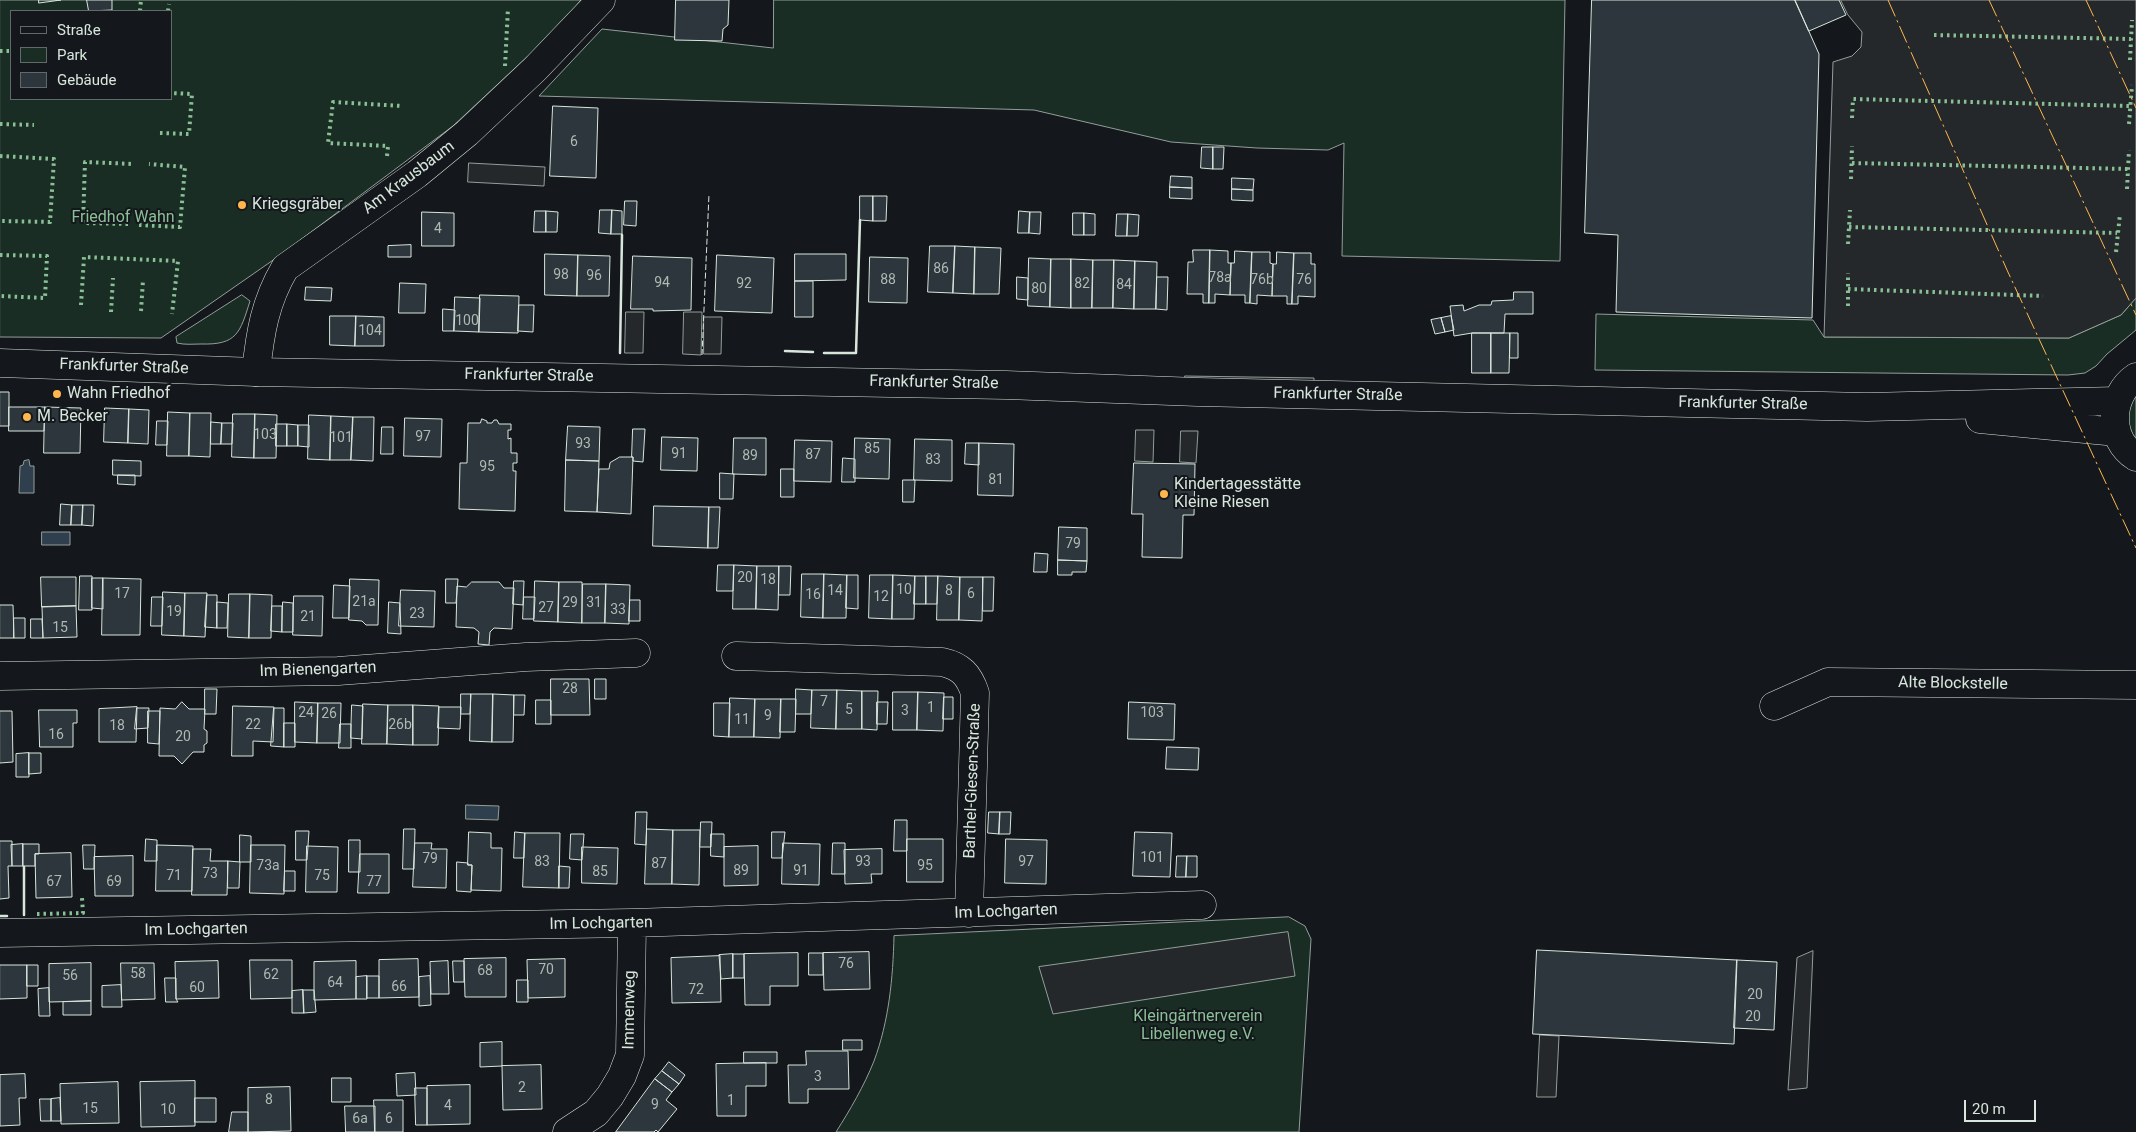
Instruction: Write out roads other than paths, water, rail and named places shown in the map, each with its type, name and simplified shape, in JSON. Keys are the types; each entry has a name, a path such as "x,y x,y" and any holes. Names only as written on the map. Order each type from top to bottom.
{"street":[{"name":"Am Krausbaum","path":"256,372 261,327 274,287 285,268 417,174 467,133 534,69 601,0"},
{"name":"Frankfurter Straße","path":"0,362 256,372 996,384 1264,394 1867,407 2117,401"},
{"path":"2136,377 2122,390 2117,401 2115,422 2117,432 2123,444 2136,457"},
{"name":"Frankfurter Straße","path":"1867,407 2117,432"},
{"name":"Im Bienengarten","path":"0,676 338,671 526,657 636,653"},
{"name":"Barthel-Giesen-Straße","path":"736,656 942,662 962,669 970,680 975,693 969,913"},
{"name":"Alte Blockstelle","path":"1774,706 1828,682 2136,685"},
{"name":"Im Lochgarten","path":"0,933 632,924 1202,905"},
{"name":"Immenweg","path":"567,1132 596,1113 610,1096 622,1076 630,1055 632,924"}],"water":[{"path":"29,460 30,466 34,466 34,493 19,493 20,466 23,465 24,461"},
{"path":"42,532 70,532 70,545 42,545"},
{"path":"466,805 499,806 498,820 466,819"}],"place":[{"name":"Kriegsgräber","path":"242,205"},
{"name":"Wahn Friedhof","path":"57,394"},
{"name":"M. Becker","path":"27,417"},
{"name":"Kindertagesstätte Kleine Riesen","path":"1164,494"}],"park label":[{"name":"Friedhof Wahn","path":"123,218"},
{"name":"Kleingärtnerverein Libellenweg e.V.","path":"1198,1026"}]}
